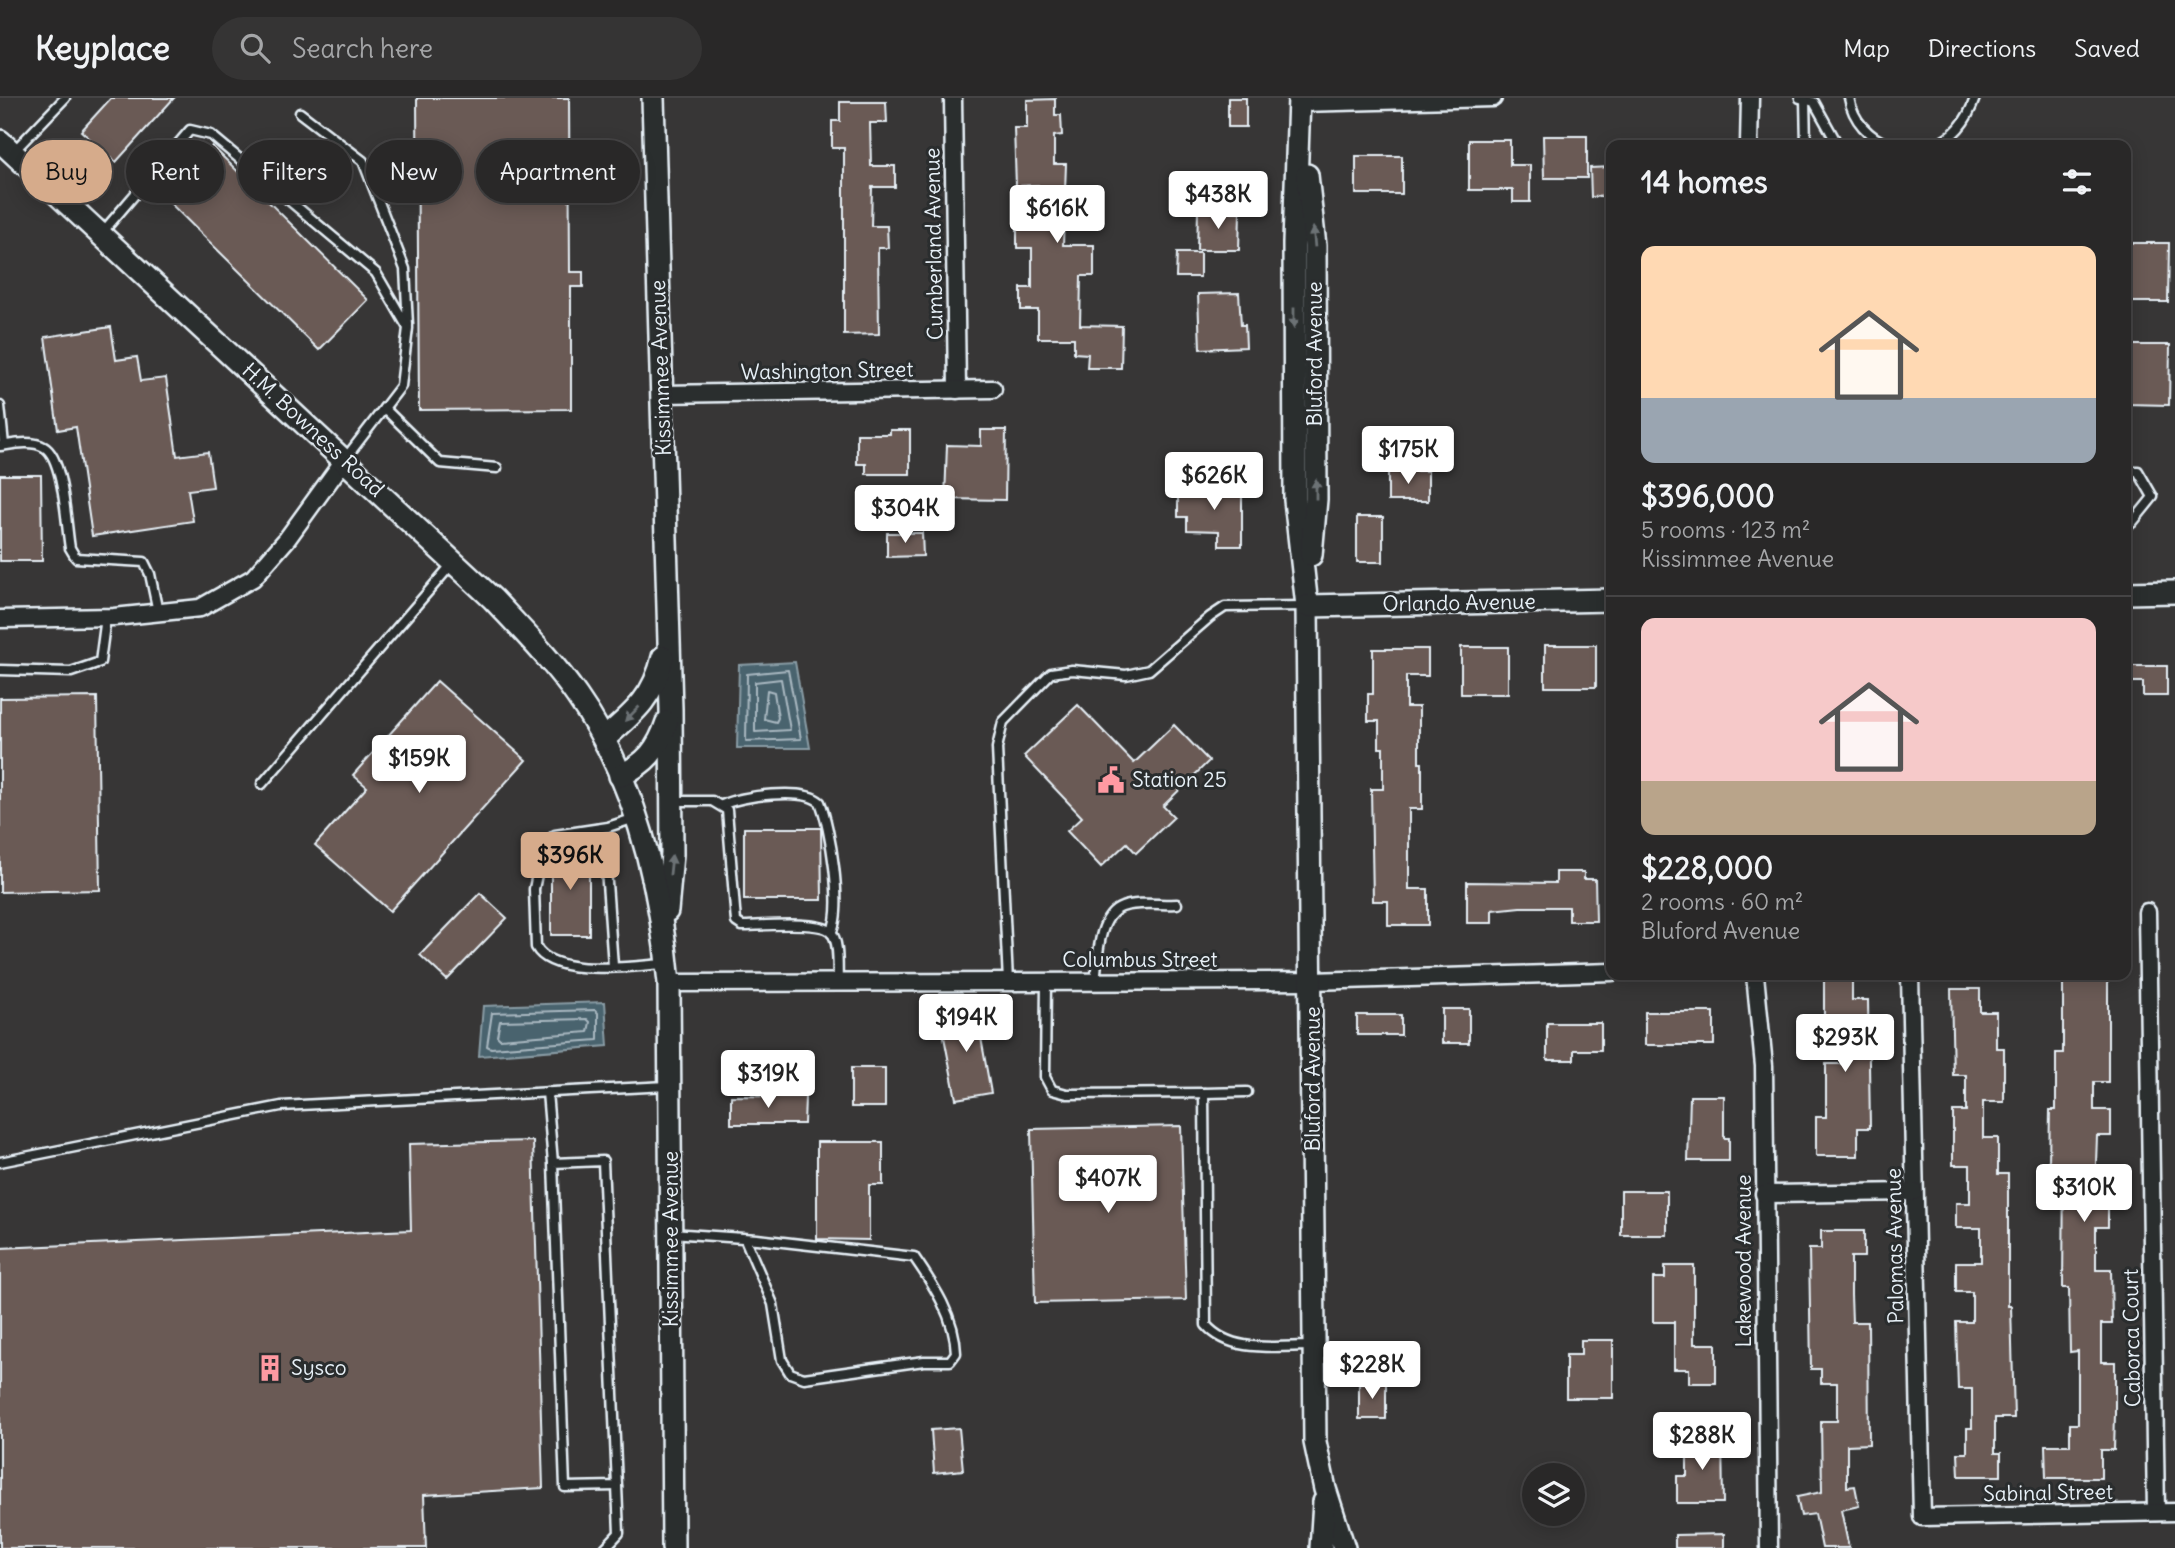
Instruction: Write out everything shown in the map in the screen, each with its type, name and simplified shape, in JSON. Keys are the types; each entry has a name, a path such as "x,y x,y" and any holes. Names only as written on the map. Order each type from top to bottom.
{"street":[{"name":"Kissimmee Avenue","path":"653,98 671,709 672,854 665,930 670,1086 673,1548"},
{"name":"Cumberland Avenue","path":"953,98 957,390"},
{"path":"1299,100 1493,98"},
{"path":"1749,140 1750,98"},
{"name":"Bluford Avenue","path":"1299,100 1294,243 1295,500 1307,606 1315,1442 1325,1489 1344,1548"},
{"name":"H.M. Bowness Road","path":"6,147 345,458 493,599 560,673 604,739"},
{"name":"Washington Street","path":"662,394 993,389"},
{"path":"0,619 106,617 200,608 253,578 287,539 345,458"},
{"path":"2131,593 2175,592"},
{"name":"Orlando Avenue","path":"1307,606 1606,600"},
{"name":"Kissimmee Avenue","path":"665,930 635,818 621,776 604,739 637,712 657,682 667,638"},
{"path":"621,776 644,764 660,744 671,709"},
{"name":"Caborca Court","path":"2147,912 2156,1512"},
{"name":"Columbus Street","path":"668,974 838,983 1312,981 1606,972"},
{"name":"Lakewood Avenue","path":"1755,980 1763,1066 1769,1548"},
{"name":"Palomas Avenue","path":"1910,980 1923,1517"},
{"path":"1764,1194 1914,1192"},
{"path":"1321,1548 1325,1489"},
{"name":"Sabinal Street","path":"1923,1517 2175,1512"}],"lane":[{"path":"6,147 65,98"},
{"path":"1849,98 1861,125 1877,140"},
{"path":"1942,140 1956,132 1969,116 1975,98"},
{"path":"1805,140 1802,99 1814,102 1835,140"},
{"path":"300,113 363,161 405,269 408,328 401,386 345,458"},
{"path":"101,234 190,130 211,135 376,273 408,328"},
{"path":"0,406 2,446 34,444 52,454 59,473 70,548 76,558 144,562 150,574 158,612"},
{"path":"384,408 440,463 496,468"},
{"path":"2131,471 2138,471 2153,497 2131,523"},
{"path":"262,784 454,562"},
{"path":"1009,982 997,748 1003,722 1051,673 1072,670 1126,675 1149,670 1225,607 1307,606"},
{"path":"0,670 71,672 100,662 106,617"},
{"path":"722,805 744,796 809,796 820,802 833,850 835,920 831,933 838,983"},
{"path":"672,801 712,801 722,805 730,817 736,922 742,926 807,926 831,933"},
{"path":"635,818 597,829 555,835 543,845 534,890 536,947 553,963 613,966 668,974"},
{"path":"597,829 605,855 613,966"},
{"path":"1095,982 1103,930 1111,914 1122,906 1177,904"},
{"path":"1046,982 1045,1077 1052,1090 1067,1094 1247,1092"},
{"path":"0,1162 281,1106 670,1086"},
{"path":"547,1092 553,1163 565,1487 617,1486"},
{"path":"1204,1093 1206,1325 1216,1336 1231,1344 1315,1346"},
{"path":"553,1163 603,1160 619,1533 605,1548"},
{"path":"671,1233 745,1239 914,1257 935,1288 948,1316 955,1333 956,1353 950,1361 924,1361 804,1378 790,1373 782,1360 773,1304 745,1239"}],"water":[{"path":"795,662 810,748 737,748 739,665"},
{"path":"605,1002 608,1046 479,1056 483,1006"}],"building":[{"path":"111,98 174,98 136,140 126,140 126,151 116,162 112,158 112,140 91,140 81,131"},
{"path":"417,98 569,98 569,140 476,140 476,203 570,203 570,272 583,272 583,287 571,287 571,409 419,410 418,203 462,203 462,140 417,140"},
{"path":"1228,98 1246,98 1246,127 1228,127"},
{"path":"1055,99 1055,115 1061,115 1062,135 1054,136 1054,164 1066,164 1063,245 1094,245 1094,276 1081,276 1080,325 1122,326 1121,368 1087,368 1088,354 1074,353 1074,338 1038,338 1038,310 1021,310 1021,288 1032,288 1032,248 1017,248 1017,227 1039,227 1038,185 1016,186 1014,128 1027,128 1027,100"},
{"path":"840,102 886,102 887,123 870,123 871,166 895,166 895,187 872,187 871,226 887,226 888,248 878,248 879,334 844,335 844,148 832,148 832,121 840,121"},
{"path":"1543,136 1587,136 1587,178 1544,178"},
{"path":"1469,140 1510,140 1510,165 1530,165 1530,202 1513,202 1513,190 1469,190"},
{"path":"1356,156 1402,156 1402,194 1356,194"},
{"path":"224,158 238,172 238,203 270,203 368,300 319,350 170,203 224,203"},
{"path":"1606,167 1606,196 1591,197 1590,168"},
{"path":"1198,211 1240,212 1239,250 1197,250"},
{"path":"2131,243 2169,243 2168,302 2131,302"},
{"path":"1177,253 1200,253 1200,277 1176,277"},
{"path":"1239,293 1241,325 1245,325 1246,347 1200,349 1198,294"},
{"path":"111,327 116,360 137,357 141,381 166,378 177,456 208,452 213,487 188,490 193,521 92,536 76,427 58,430 45,337"},
{"path":"2131,345 2170,345 2169,405 2131,404"},
{"path":"890,430 910,430 910,474 866,474 866,464 857,464 857,434 890,434"},
{"path":"981,430 1006,430 1005,500 945,499 947,445 981,446"},
{"path":"1388,471 1428,471 1428,501 1388,501"},
{"path":"0,475 41,475 42,561 0,561"},
{"path":"1197,481 1218,481 1218,490 1242,491 1242,546 1219,546 1219,531 1187,530 1187,517 1178,517 1178,493 1197,493"},
{"path":"1357,517 1383,517 1383,562 1357,562"},
{"path":"887,533 922,533 923,556 887,557"},
{"path":"1545,645 1596,645 1596,687 1545,687"},
{"path":"1461,647 1508,647 1508,694 1461,694"},
{"path":"1373,649 1428,649 1428,676 1406,676 1406,707 1419,707 1419,763 1422,763 1422,809 1409,809 1409,889 1428,889 1428,925 1388,925 1388,901 1373,901 1371,789 1383,789 1383,748 1379,748 1379,721 1368,721 1368,694 1373,694"},
{"path":"2131,666 2167,666 2167,696 2143,696 2143,682 2131,682"},
{"path":"437,681 526,760 390,911 315,845 367,787 353,775"},
{"path":"97,697 100,890 0,892 0,698"},
{"path":"1078,705 1134,763 1174,725 1209,761 1163,806 1174,817 1136,853 1127,843 1101,867 1067,831 1082,817 1024,756"},
{"path":"744,828 821,828 822,900 744,900"},
{"path":"551,850 589,850 589,935 551,935"},
{"path":"1556,872 1584,872 1584,879 1595,879 1596,921 1569,921 1569,907 1520,907 1492,910 1492,923 1467,923 1467,882 1556,883"},
{"path":"480,893 507,918 447,980 420,955"},
{"path":"1824,980 1852,980 1852,1000 1868,1000 1870,1128 1858,1128 1858,1156 1816,1156 1816,1117 1826,1117 1826,1064 1841,1064 1841,1028 1824,1028"},
{"path":"2063,981 2108,981 2108,1082 2094,1082 2094,1110 2111,1110 2111,1136 2097,1136 2096,1163 2096,1199 2108,1199 2108,1227 2096,1227 2096,1270 2111,1270 2112,1324 2101,1324 2101,1362 2115,1362 2115,1414 2114,1450 2101,1450 2101,1478 2046,1478 2045,1445 2070,1445 2070,1424 2078,1424 2078,1351 2070,1352 2069,1288 2063,1288 2064,1163 2049,1163 2050,1110 2056,1110 2056,1053 2063,1053"},
{"path":"1951,989 1980,989 1980,1012 1996,1012 1996,1048 2004,1048 2004,1102 1983,1102 1983,1138 1998,1138 1998,1174 2008,1174 2008,1306 2011,1306 2014,1418 1995,1418 1995,1453 2001,1453 2001,1476 1959,1476 1958,1453 1967,1453 1967,1428 1972,1428 1972,1389 1958,1389 1956,1322 1972,1322 1972,1292 1956,1292 1956,1262 1981,1262 1981,1228 1956,1228 1956,1203 1970,1203 1970,1165 1953,1165 1953,1111 1966,1111 1966,1075 1953,1075"},
{"path":"1442,1009 1469,1009 1469,1043 1442,1043"},
{"path":"976,1010 991,1093 956,1099 940,1016"},
{"path":"1645,1012 1714,1012 1714,1045 1645,1045"},
{"path":"1357,1015 1401,1015 1401,1035 1357,1035"},
{"path":"1547,1023 1601,1023 1601,1050 1574,1050 1574,1060 1547,1060"},
{"path":"851,1068 885,1068 885,1107 851,1107"},
{"path":"731,1096 805,1097 804,1124 731,1124"},
{"path":"1690,1096 1724,1096 1724,1138 1729,1138 1729,1161 1688,1161"},
{"path":"1181,1126 1186,1300 1035,1303 1031,1129"},
{"name":"Sysco","path":"533,1141 543,1488 424,1495 426,1548 0,1548 0,1248 411,1230 409,1144"},
{"path":"817,1142 883,1142 883,1185 869,1185 869,1240 817,1239"},
{"path":"1621,1191 1667,1191 1667,1235 1621,1235"},
{"path":"1821,1231 1864,1231 1864,1257 1851,1257 1851,1295 1852,1322 1868,1322 1869,1444 1847,1445 1847,1487 1855,1486 1859,1506 1841,1510 1849,1548 1822,1548 1815,1514 1801,1516 1797,1497 1822,1492 1821,1421 1837,1421 1837,1383 1821,1383 1821,1369 1811,1369 1809,1249 1821,1249"},
{"path":"1665,1266 1694,1266 1694,1344 1716,1344 1716,1383 1689,1383 1689,1369 1674,1369 1674,1322 1653,1322 1653,1278 1665,1278"},
{"path":"1581,1340 1613,1340 1613,1398 1566,1398 1566,1355 1581,1355"},
{"path":"1359,1383 1386,1383 1386,1419 1359,1419"},
{"path":"959,1428 963,1470 934,1473 931,1430"},
{"path":"1687,1436 1722,1436 1723,1503 1677,1503 1677,1476 1687,1476"},
{"path":"1724,1534 1724,1548 1675,1548 1675,1535"}],"place":[{"name":"Station 25","path":"1111,780"},
{"name":"Sysco","path":"270,1368"}]}
